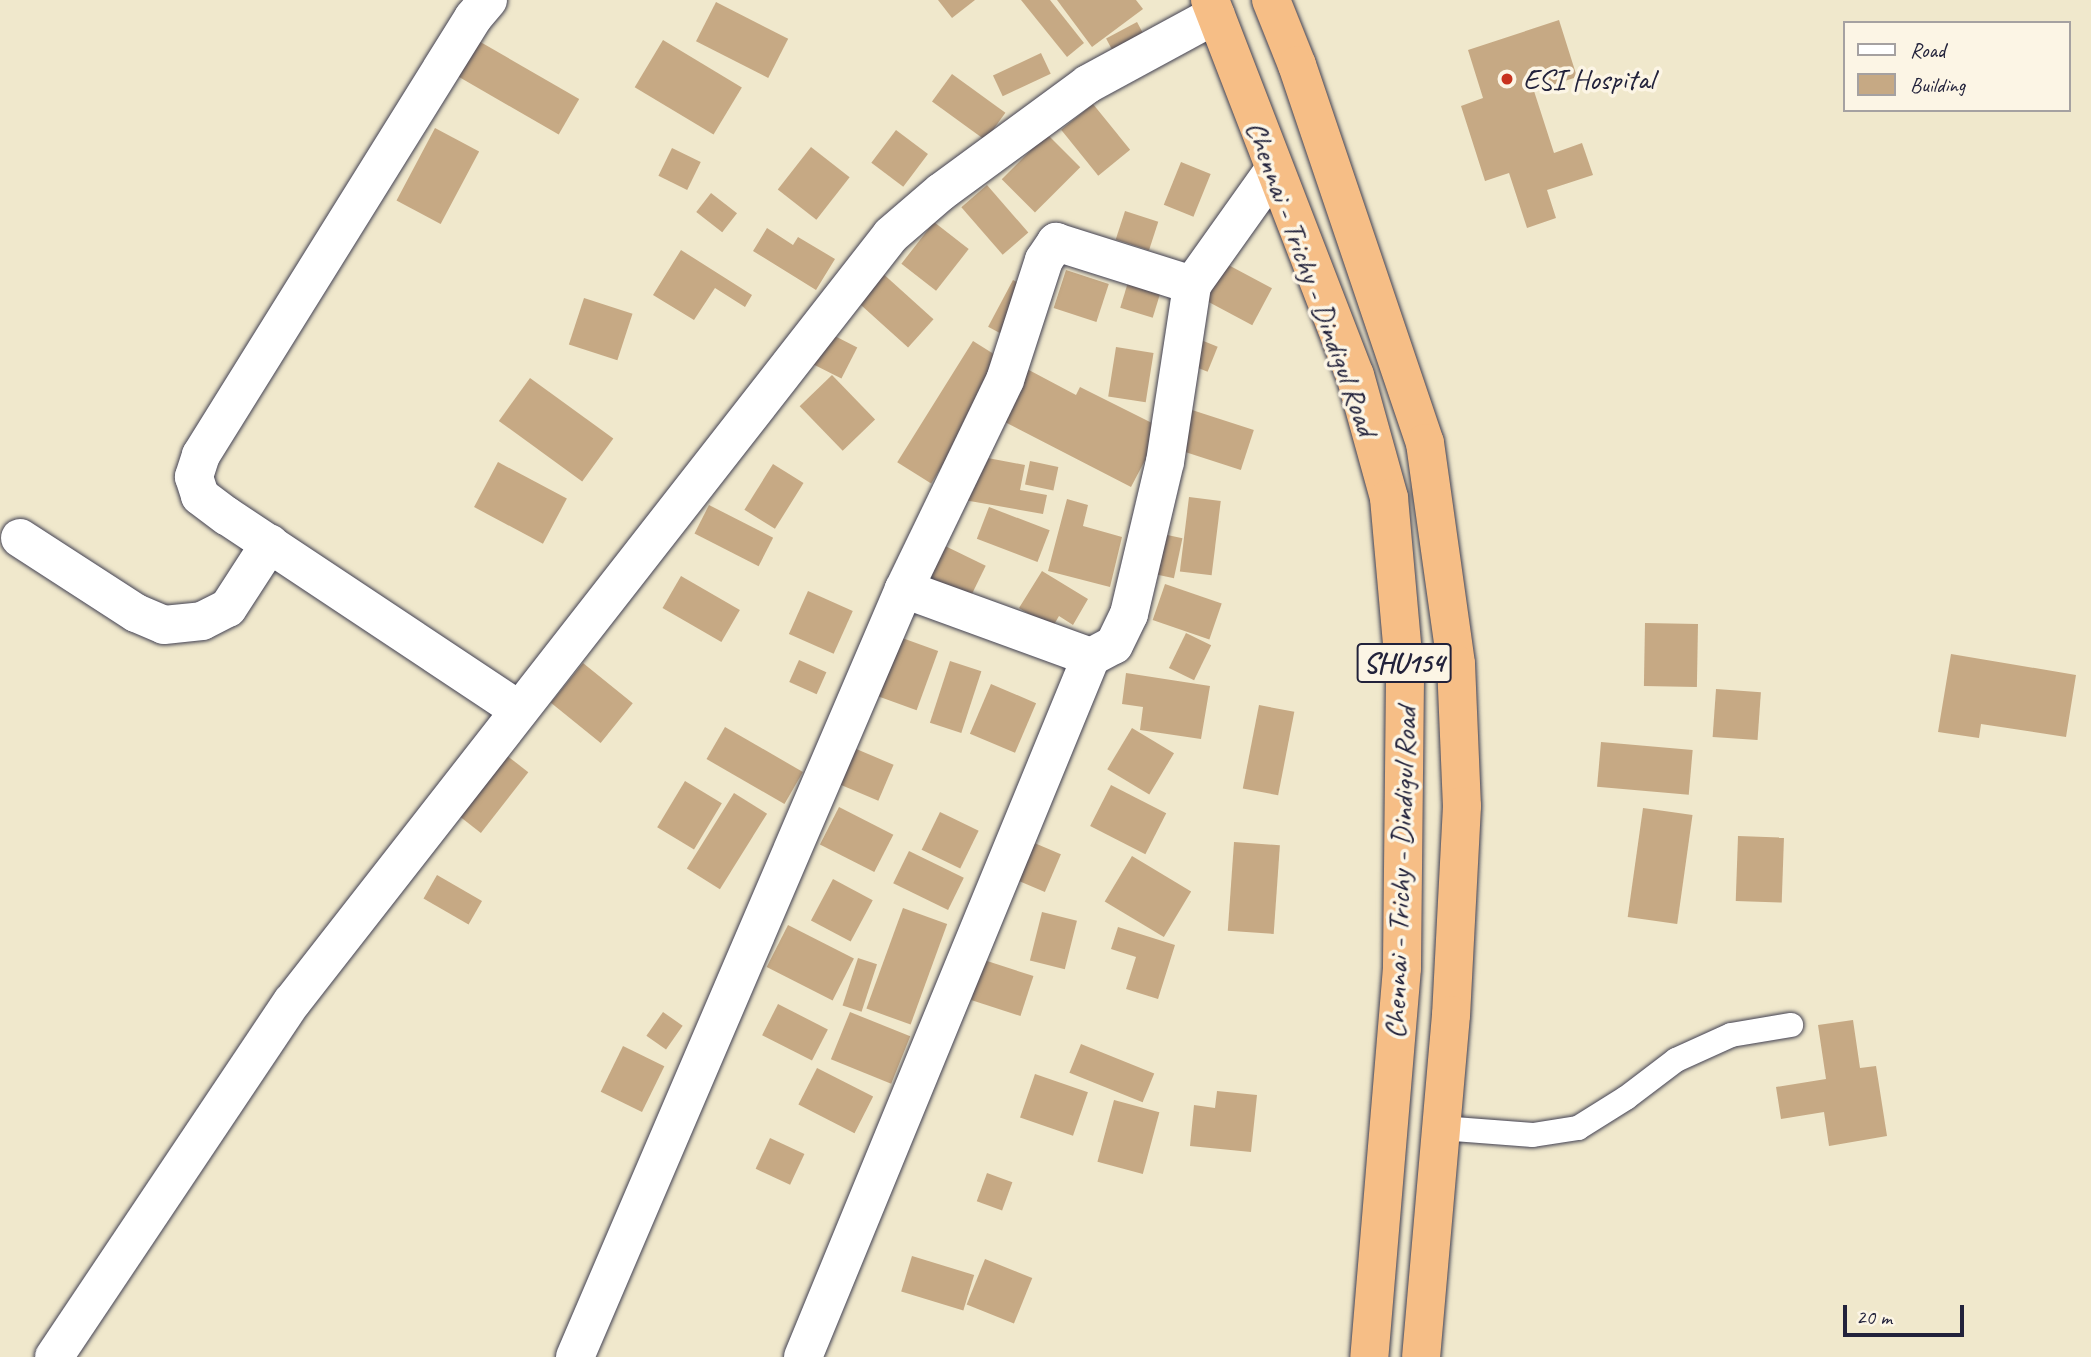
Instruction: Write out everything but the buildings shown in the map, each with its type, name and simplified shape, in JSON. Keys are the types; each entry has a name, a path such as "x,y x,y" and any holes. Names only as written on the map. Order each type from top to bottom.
{"highway":[{"name":"Chennai - Trichy - Dindigul Road","path":"1271,0 1301,78 1425,443 1456,664 1462,806 1441,1128 1421,1357"},
{"name":"Chennai - Trichy - Dindigul Road","path":"1213,8 1273,171 1355,375 1389,498 1405,678 1402,968 1370,1357"}],"street":[{"path":"488,0 473,18 201,455 194,477 200,496 519,710"},
{"path":"54,1357 292,1002 891,235 981,161 1088,84 1213,8"},
{"path":"803,1357 1091,657 1114,645 1129,614 1165,462 1192,285 1273,171"},
{"path":"575,1357 904,589 1005,380 1044,260 1056,242 1192,285"},
{"path":"20,538 136,613 164,625 202,621 228,608 271,543"},
{"path":"904,589 1091,657"}],"lane":[{"path":"1441,1128 1533,1135 1578,1128 1626,1098 1676,1060 1731,1035 1791,1025"}],"place":[{"name":"ESI Hospital","path":"1507,79"}]}
